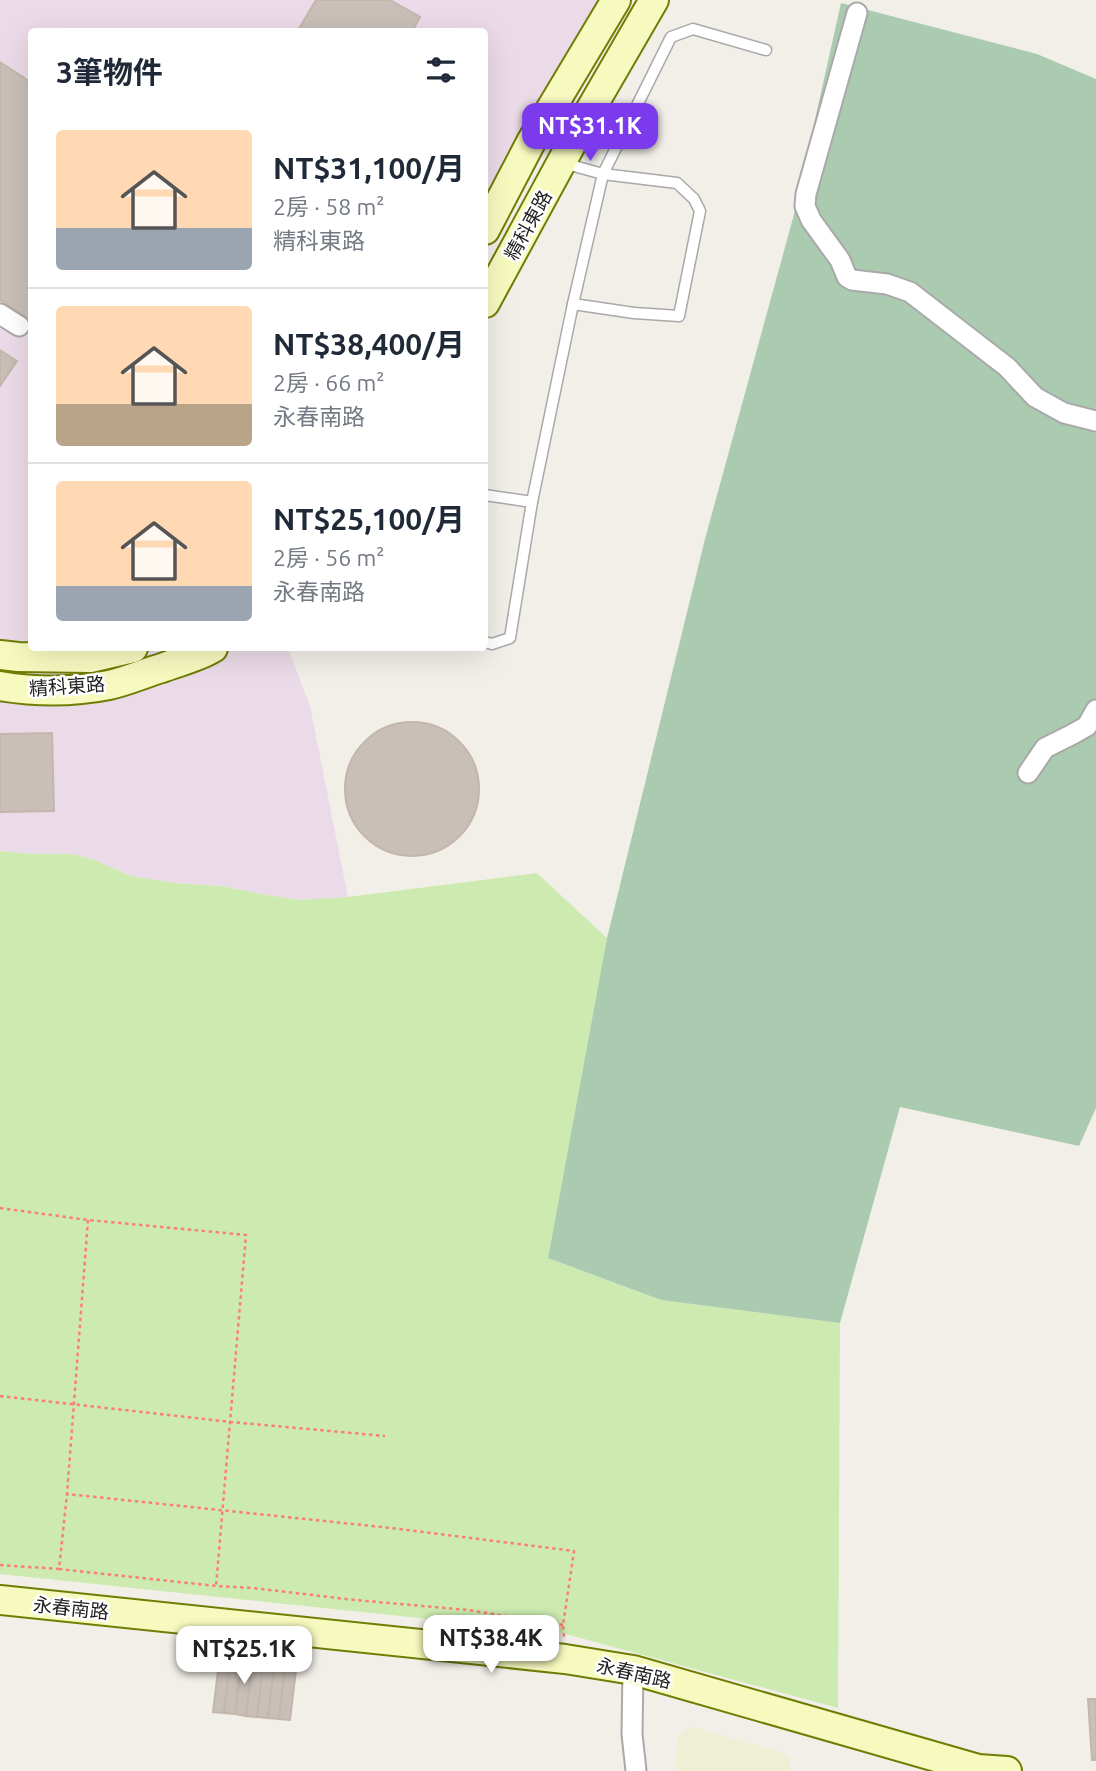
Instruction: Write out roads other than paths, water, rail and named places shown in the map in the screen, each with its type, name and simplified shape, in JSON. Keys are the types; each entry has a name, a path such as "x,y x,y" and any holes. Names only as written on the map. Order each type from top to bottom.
{"street":[{"name":"精科東路","path":"488,224 531,142 616,0"},
{"name":"精科東路","path":"488,298 654,0"},
{"path":"857,13 806,194 805,206 811,220 840,260 847,277 887,284 910,292 1007,367 1035,397 1064,413 1096,421"},
{"path":"0,314 19,326"},
{"name":"精科東路","path":"0,655 90,657 119,651"},
{"name":"精科東路","path":"0,686 28,691 110,685 205,651"},
{"path":"1028,774 1045,748 1087,726 1096,710"},
{"name":"永春南路","path":"0,1600 565,1659 633,1670 978,1770 1007,1771"},
{"path":"633,1670 632,1734 636,1771"}],"lane":[{"path":"488,642 510,638 532,502 603,174 671,37 693,29 766,50"},
{"path":"563,162 603,174 677,183 694,199 700,211 679,316 573,304"},
{"path":"488,495 532,502"}]}
